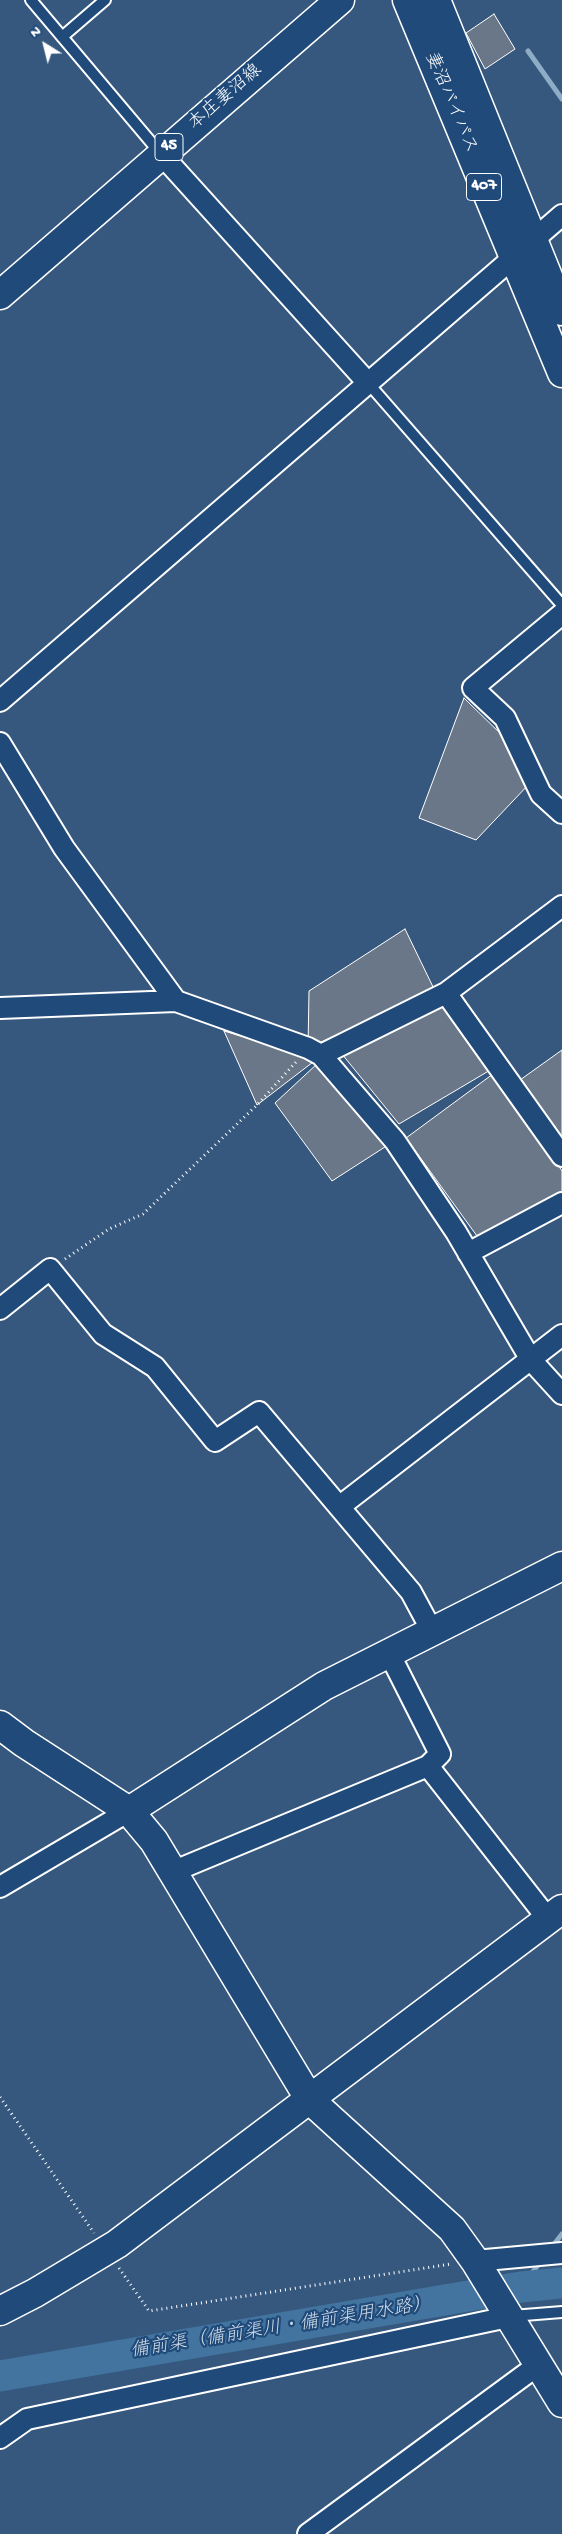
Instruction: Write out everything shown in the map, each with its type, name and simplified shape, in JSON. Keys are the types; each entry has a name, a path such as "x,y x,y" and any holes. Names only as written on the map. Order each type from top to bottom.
{"main road":[{"name":"本庄妻沼線","path":"0,295 340,0"},
{"name":"妻沼バイパス","path":"407,0 523,249 562,311"},
{"name":"妻沼バイパス","path":"436,0 523,249 562,373"},
{"path":"129,1811 324,1686 562,1566"},
{"path":"0,1725 24,1743 129,1811 154,1841 310,2100 452,2229 479,2268 562,2403"},
{"path":"0,2311 35,2293 106,2251 310,2100 555,1914"}],"street":[{"path":"161,154 368,383"},
{"path":"0,701 562,215"},
{"path":"562,614 473,688 505,718 541,794 562,813"},
{"path":"0,743 64,848 176,1001"},
{"path":"314,1051 446,993 562,906"},
{"path":"446,993 562,1156"},
{"path":"0,1008 176,1001 314,1051 395,1141 468,1253 531,1360 562,1394"},
{"path":"468,1253 562,1203"},
{"path":"0,1309 50,1269 103,1334 154,1367 215,1441 259,1412 411,1592 432,1631"},
{"path":"339,1507 562,1335"},
{"path":"172,1872 428,1766 440,1754 388,1653"},
{"path":"428,1766 555,1914"},
{"path":"0,1887 129,1811"},
{"path":"479,2268 562,2253"},
{"path":"0,2438 27,2419 508,2317"},
{"path":"308,2534 538,2365"}],"lane":[{"path":"31,0 161,154"},
{"path":"62,37 105,0"},
{"path":"368,383 562,605"},
{"path":"508,2317 562,2312"}],"path":[{"path":"50,1269 109,1229 143,1214 314,1051"},
{"path":"0,2098 148,2311 479,2268"}],"building":[{"path":"494,14 515,49 485,69 466,33"},
{"path":"464,698 506,739 530,783 476,840 419,818"},
{"path":"405,929 435,991 308,1048 309,991"},
{"path":"444,999 492,1069 399,1124 337,1048"},
{"path":"224,1031 317,1059 257,1105"},
{"path":"562,1050 562,1137 520,1080"},
{"path":"318,1063 388,1145 332,1181 275,1103"},
{"path":"497,1071 562,1171 562,1199 477,1236 406,1138"}],"waterway":[{"path":"528,51 562,99"},
{"path":"552,2247 562,2234"},
{"path":"521,2287 542,2260"},
{"name":"備前渠（備前渠川・備前渠用水路）","path":"0,2376 521,2287 562,2283"}]}
